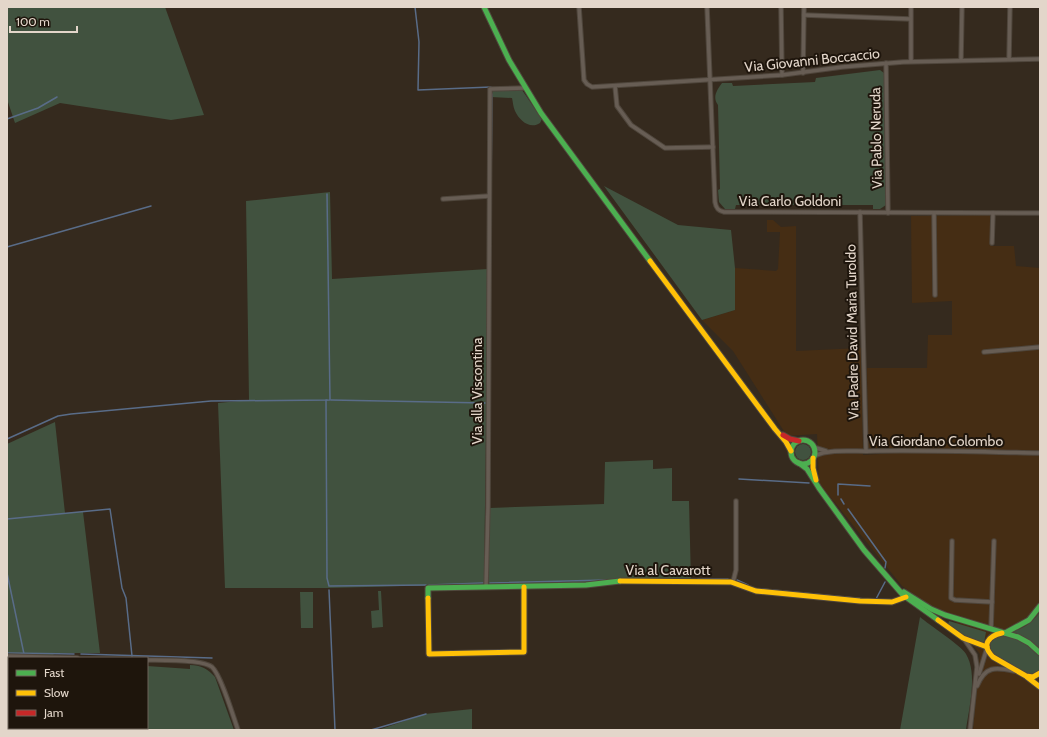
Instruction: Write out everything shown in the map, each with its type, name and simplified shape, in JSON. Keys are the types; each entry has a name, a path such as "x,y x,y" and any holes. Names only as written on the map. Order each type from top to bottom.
{"main road":[{"path":"484,7 498,40 525,88 546,119 775,430 787,443 793,459 807,469 864,550 906,597 963,638 981,644 987,648 991,656 1040,687"},
{"path":"775,430 788,438 808,442 813,447 813,470 819,488"},
{"path":"791,451 794,444 800,441"},
{"path":"799,464 807,463 813,457"},
{"name":"Via al Cavarott","path":"524,587 524,652 429,654 428,588 586,585 620,581 733,582 756,591 860,601 892,602 906,597"},
{"path":"891,582 915,599 938,612 1024,640 1040,653"},
{"path":"987,648 988,642 992,636 1005,633 1029,620 1040,606"},
{"path":"1022,675 1031,677 1040,674"}],"street":[{"name":"Via Giovanni Boccaccio","path":"579,7 585,82 592,87 782,76 842,67 886,63 1040,59"},
{"name":"Via Carlo Goldoni","path":"707,7 715,202 717,208 721,211 1040,213"},
{"path":"781,7 782,76"},
{"path":"803,73 804,7"},
{"path":"911,7 911,62"},
{"path":"961,60 962,7"},
{"path":"1009,59 1010,7"},
{"path":"804,15 910,19"},
{"name":"Via Pablo Neruda","path":"886,63 888,213"},
{"path":"615,86 617,106 631,125 665,148 713,147"},
{"name":"Via alla Viscontina","path":"486,587 488,507 490,89 525,88"},
{"path":"443,199 489,196"},
{"name":"Via Padre David Maria Turoldo","path":"860,212 866,452"},
{"path":"934,213 935,295"},
{"path":"992,243 993,213"},
{"path":"984,352 1040,347"},
{"name":"Via Giordano Colombo","path":"813,447 821,451 833,452 920,451 1040,453"},
{"name":"Via Giordano Colombo","path":"813,457 833,452"},
{"path":"733,582 736,570 736,501"},
{"path":"952,541 951,598 955,600 992,602"},
{"path":"991,629 994,541"},
{"path":"963,638 976,659 978,668 970,730"},
{"path":"976,683 987,648"},
{"path":"7,656 42,657"},
{"path":"148,660 201,662 213,668 218,677 238,730"},
{"path":"975,697 980,681 984,674 991,669 1000,668 1016,671"}],"shaded area":[{"path":"990,215 991,246 1014,246 1016,266 1040,268 1040,730 973,730 980,654 949,614 930,605 902,586 819,483 817,434 787,436 733,351 702,320 735,310 735,268 776,271 778,269 780,232 767,232 767,220 773,220 781,227 796,226 796,351 861,348 863,455 895,453 895,448 868,448 867,368 927,368 928,335 952,335 952,301 912,303 911,216"}],"green space":[{"path":"7,7 165,7 204,115 171,120 60,103 15,123 7,99"},
{"path":"880,70 884,73 886,205 880,209 873,209 873,205 736,205 735,209 725,209 719,202 718,105 715,99 717,91 722,83 732,83 733,86 815,82 816,78"},
{"path":"491,90 522,90 542,119 540,123 536,125 529,125 522,121 515,111 512,98 491,97"},
{"path":"604,186 678,225 731,230 735,268 735,310 702,320"},
{"path":"330,192 332,279 488,269 484,584 327,588 225,588 218,403 249,400 246,201"},
{"path":"55,422 65,513 83,512 100,653 53,653 54,656 71,657 8,657 8,729 148,729 148,666 190,669 190,665 204,668 215,677 234,730 7,730 7,444"},
{"path":"800,444 806,444 811,449 809,458 806,460 800,460 795,455 795,449"},
{"path":"653,460 653,469 672,468 672,501 689,501 691,582 488,585 490,508 604,504 605,462"},
{"path":"378,591 381,591 383,627 372,628 371,611 379,610"},
{"path":"300,592 313,592 313,628 301,628"},
{"path":"1040,612 1040,649 1027,639 1010,632 1027,625"},
{"path":"920,617 959,646 966,654 970,662 972,691 966,730 900,730"},
{"path":"949,621 986,632 983,648 948,625"},
{"path":"1001,635 1018,640 1036,652 1040,656 1040,670 1033,675 1028,675 993,654 990,643 995,637"},
{"path":"472,709 472,730 378,730 425,714"}],"waterway":[{"path":"415,7 419,42 418,90 491,87"},
{"path":"491,187 492,94"},
{"path":"7,119 38,108 57,97"},
{"path":"7,439 58,416 71,414 211,401 330,400 327,194"},
{"path":"7,247 151,206"},
{"path":"327,400 327,578 329,586 426,585"},
{"path":"331,400 485,403"},
{"path":"739,479 809,483"},
{"path":"838,495 838,484 870,486"},
{"path":"841,499 844,504"},
{"path":"7,519 110,509 122,588 126,598 132,656"},
{"path":"848,509 886,562 885,568"},
{"path":"7,573 24,654"},
{"path":"698,579 728,579"},
{"path":"490,583 606,580"},
{"path":"737,580 748,585"},
{"path":"876,599 885,582"},
{"path":"429,585 483,583"},
{"path":"761,589 865,599"},
{"path":"329,590 335,730"},
{"path":"7,653 74,654"},
{"path":"81,654 212,658"},
{"path":"371,730 426,714"}],"traffic: fast":[{"path":"484,7 509,60 541,113 650,261"},
{"path":"803,440 811,444 815,452 811,460 803,464 795,460 791,452 795,444 803,440"},
{"path":"799,463 807,469 864,550 903,595 938,620"},
{"path":"428,598 428,588 586,585 620,581"},
{"path":"904,592 931,609 945,615 1018,637 1029,643 1040,653"},
{"path":"1005,633 1029,620 1040,606"}],"traffic: slow":[{"path":"650,261 786,442 791,451"},
{"path":"813,458 813,468 816,480"},
{"path":"620,581 731,582 756,591 860,601 892,602 906,597"},
{"path":"428,598 429,654 524,652 524,587"},
{"path":"938,620 963,638 987,647"},
{"path":"1002,633 993,636 988,642 987,649 989,653 993,657 1026,676 1033,677 1040,673"},
{"path":"1027,677 1040,687"}],"traffic: jam":[{"path":"783,435 790,439 799,441"}]}
